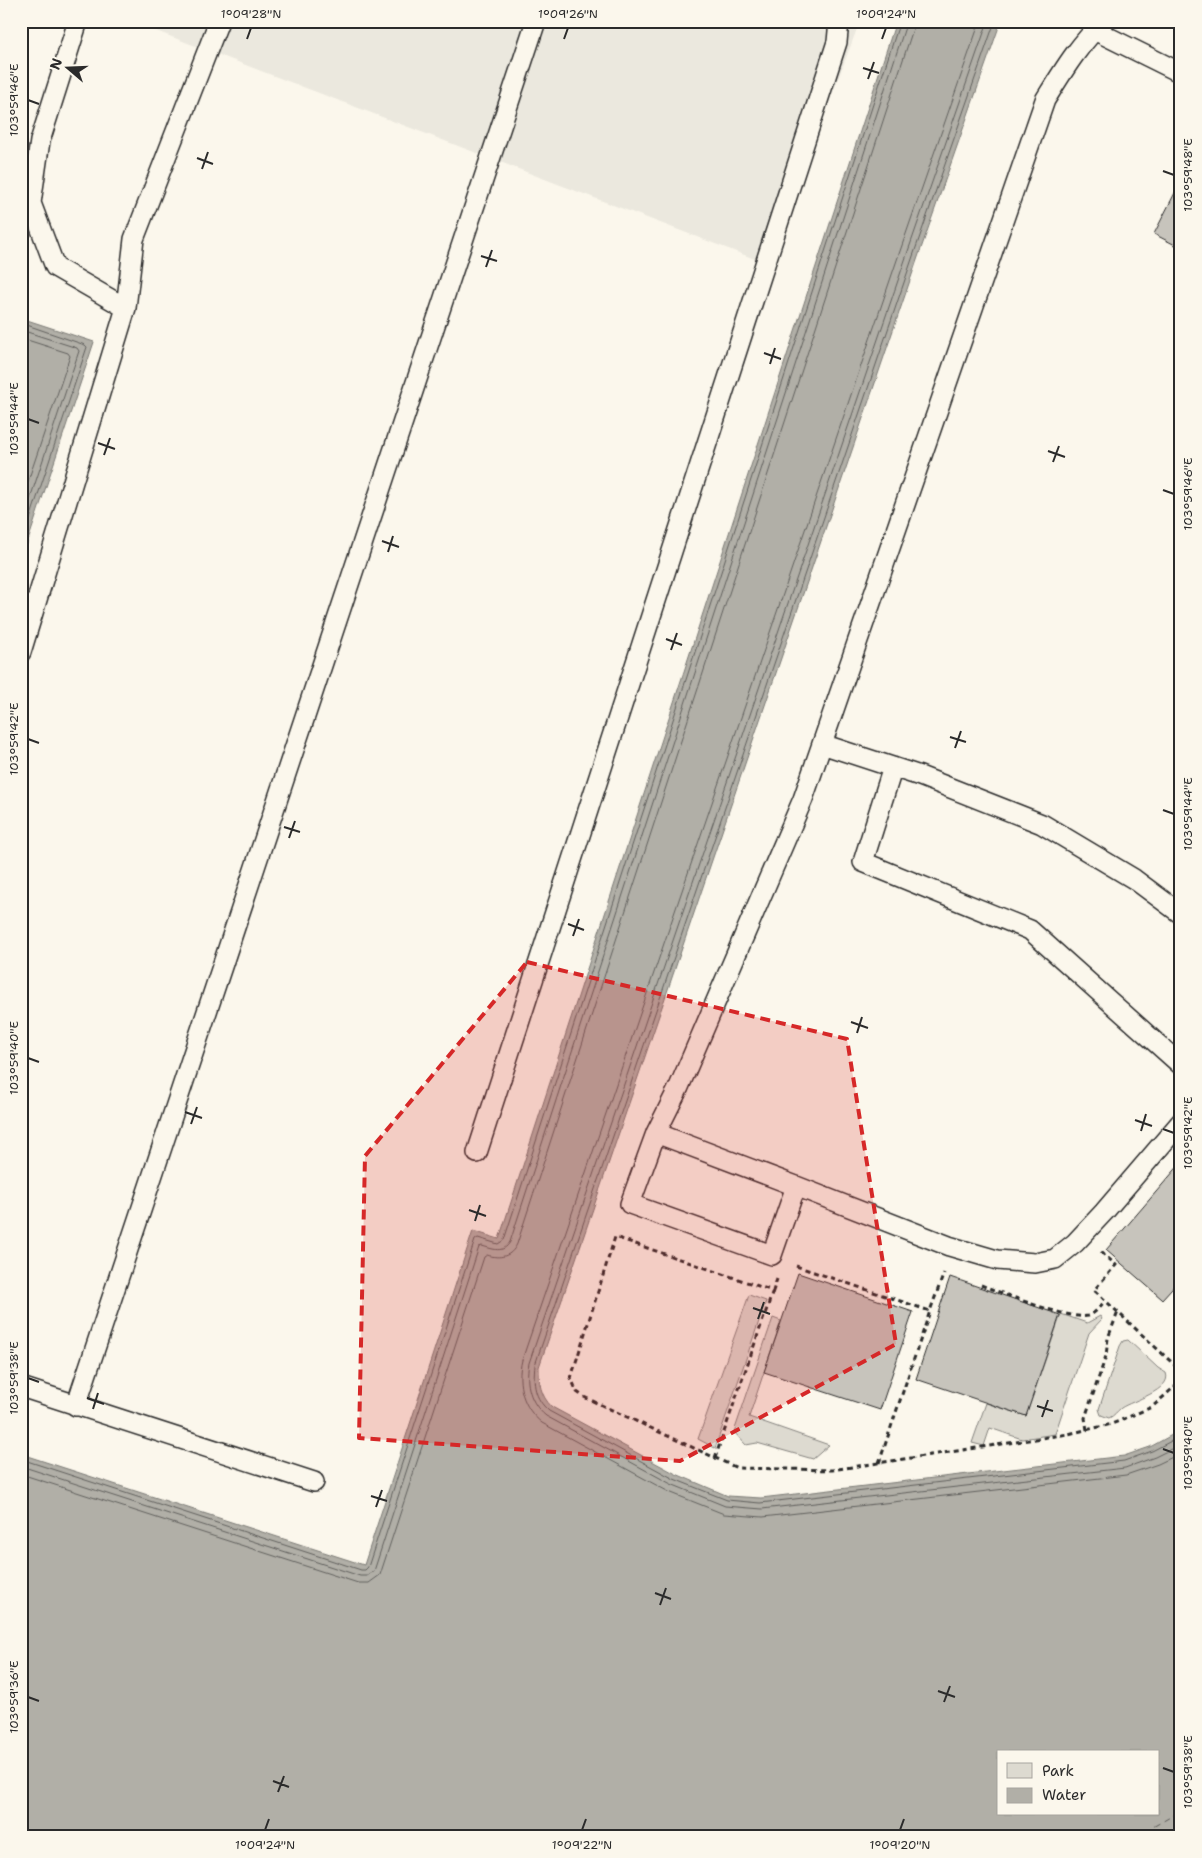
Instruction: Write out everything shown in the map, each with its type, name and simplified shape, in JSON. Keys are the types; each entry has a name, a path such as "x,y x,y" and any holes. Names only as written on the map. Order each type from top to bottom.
{"lane":[{"path":"78,21 40,141 31,203 55,267 126,308"},
{"path":"21,652 126,308 134,239 219,21"},
{"path":"76,1406 536,21"},
{"path":"477,1153 837,42 839,21"},
{"path":"796,1186 772,1255 630,1204 656,1133 679,1086 803,799 1045,100 1074,54 1099,26 1181,74"},
{"path":"822,744 920,776 1042,824 1134,879 1181,914"},
{"path":"893,767 863,862 1030,930 1181,1065"},
{"path":"656,1133 949,1246 997,1260 1035,1263 1055,1259 1075,1243 1181,1122"},
{"path":"21,1387 314,1482"}],"path":[{"path":"773,1291 616,1237 571,1378 574,1389 584,1397 737,1468 832,1470 1068,1434 1112,1424 1152,1407 1181,1382"},
{"path":"793,1265 930,1311"},
{"path":"879,1463 943,1272 952,1275"},
{"path":"715,1458 778,1276"},
{"path":"979,1285 1069,1316 1088,1316 1094,1313 1105,1301"},
{"path":"1094,1290 1181,1371"},
{"path":"1086,1430 1085,1418 1106,1356 1108,1338 1118,1312"}],"highlighted area":[{"path":"527,962 847,1039 896,1344 680,1461 359,1438 365,1156"}],"shaded area":[{"path":"130,21 860,21 768,264"}],"green space":[{"path":"749,1295 766,1301 715,1448 698,1439"},
{"path":"1061,1314 1087,1323 1100,1316 1102,1319 1089,1333 1055,1434 1022,1439 990,1428 984,1446 972,1443 986,1403 1026,1416"},
{"path":"773,1318 781,1321 749,1417 829,1445 813,1459 757,1443 746,1445 734,1432"},
{"path":"1128,1340 1166,1373 1166,1379 1157,1390 1121,1408 1109,1418 1101,1415 1099,1409 1120,1346 1123,1341"}],"water":[{"path":"896,21 1001,21 917,260 539,1367 539,1378 543,1393 552,1407 676,1474 728,1496 761,1498 1124,1456 1150,1447 1181,1430 1181,1837 21,1837 21,1454 364,1565 473,1231 499,1239"},
{"path":"21,318 94,342 21,562"}],"building":[{"path":"1181,181 1181,248 1154,234"},
{"path":"1181,1163 1181,1278 1162,1299 1106,1250"},
{"path":"798,1273 913,1312 880,1410 764,1372"},
{"path":"950,1277 1060,1315 1026,1416 916,1379"}],"ferry route":[{"path":"1135,1837 1181,1811"}]}
